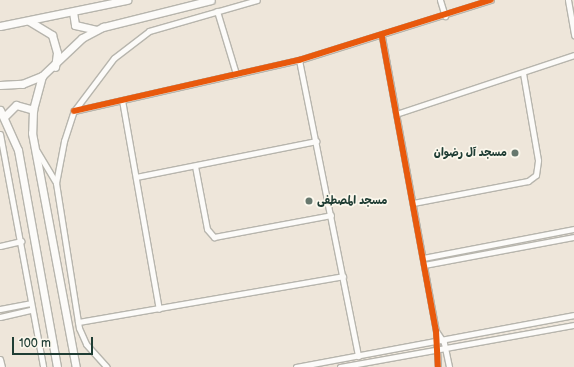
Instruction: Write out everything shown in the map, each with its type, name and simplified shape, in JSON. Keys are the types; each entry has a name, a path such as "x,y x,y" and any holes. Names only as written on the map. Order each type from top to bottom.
{"street":[{"path":"0,26 127,0"},
{"path":"0,85 22,84 42,76 55,67 75,44 96,30 211,0"},
{"path":"107,367 86,344 78,322 56,183 64,141 74,111 101,71 133,41 167,23 257,0"},
{"path":"440,0 445,16"},
{"path":"74,111 299,60 382,37 491,0"},
{"path":"568,0 574,35"},
{"path":"217,11 236,74"},
{"path":"73,12 74,25 96,30"},
{"path":"27,21 52,35 57,53 55,67"},
{"path":"382,37 436,331 435,341 438,367"},
{"path":"396,114 574,55"},
{"path":"299,60 358,356"},
{"path":"412,203 528,181 536,174 538,160 523,73"},
{"path":"42,76 33,110 35,148 76,367"},
{"path":"122,100 159,309"},
{"path":"4,117 16,105 33,110"},
{"path":"0,110 18,150 57,367"},
{"path":"0,134 21,241 30,303 43,367"},
{"path":"136,177 316,141"},
{"path":"35,148 56,183"},
{"path":"195,166 207,229 214,237 331,215"},
{"path":"423,258 574,229"},
{"path":"424,265 574,237"},
{"path":"0,246 21,241"},
{"path":"78,322 343,276"},
{"path":"0,310 30,303"},
{"path":"0,317 32,310"},
{"path":"296,367 574,315"},
{"path":"340,367 574,325"},
{"path":"436,331 443,340 446,348 449,367"},
{"path":"0,359 2,367"}],"cycle path":[{"path":"74,111 299,60 491,0"},
{"path":"382,37 436,331 438,367"}],"place":[{"name":"مسجد آل رضوان","path":"515,153"},
{"name":"مسجد المصطفى","path":"309,201"}]}
